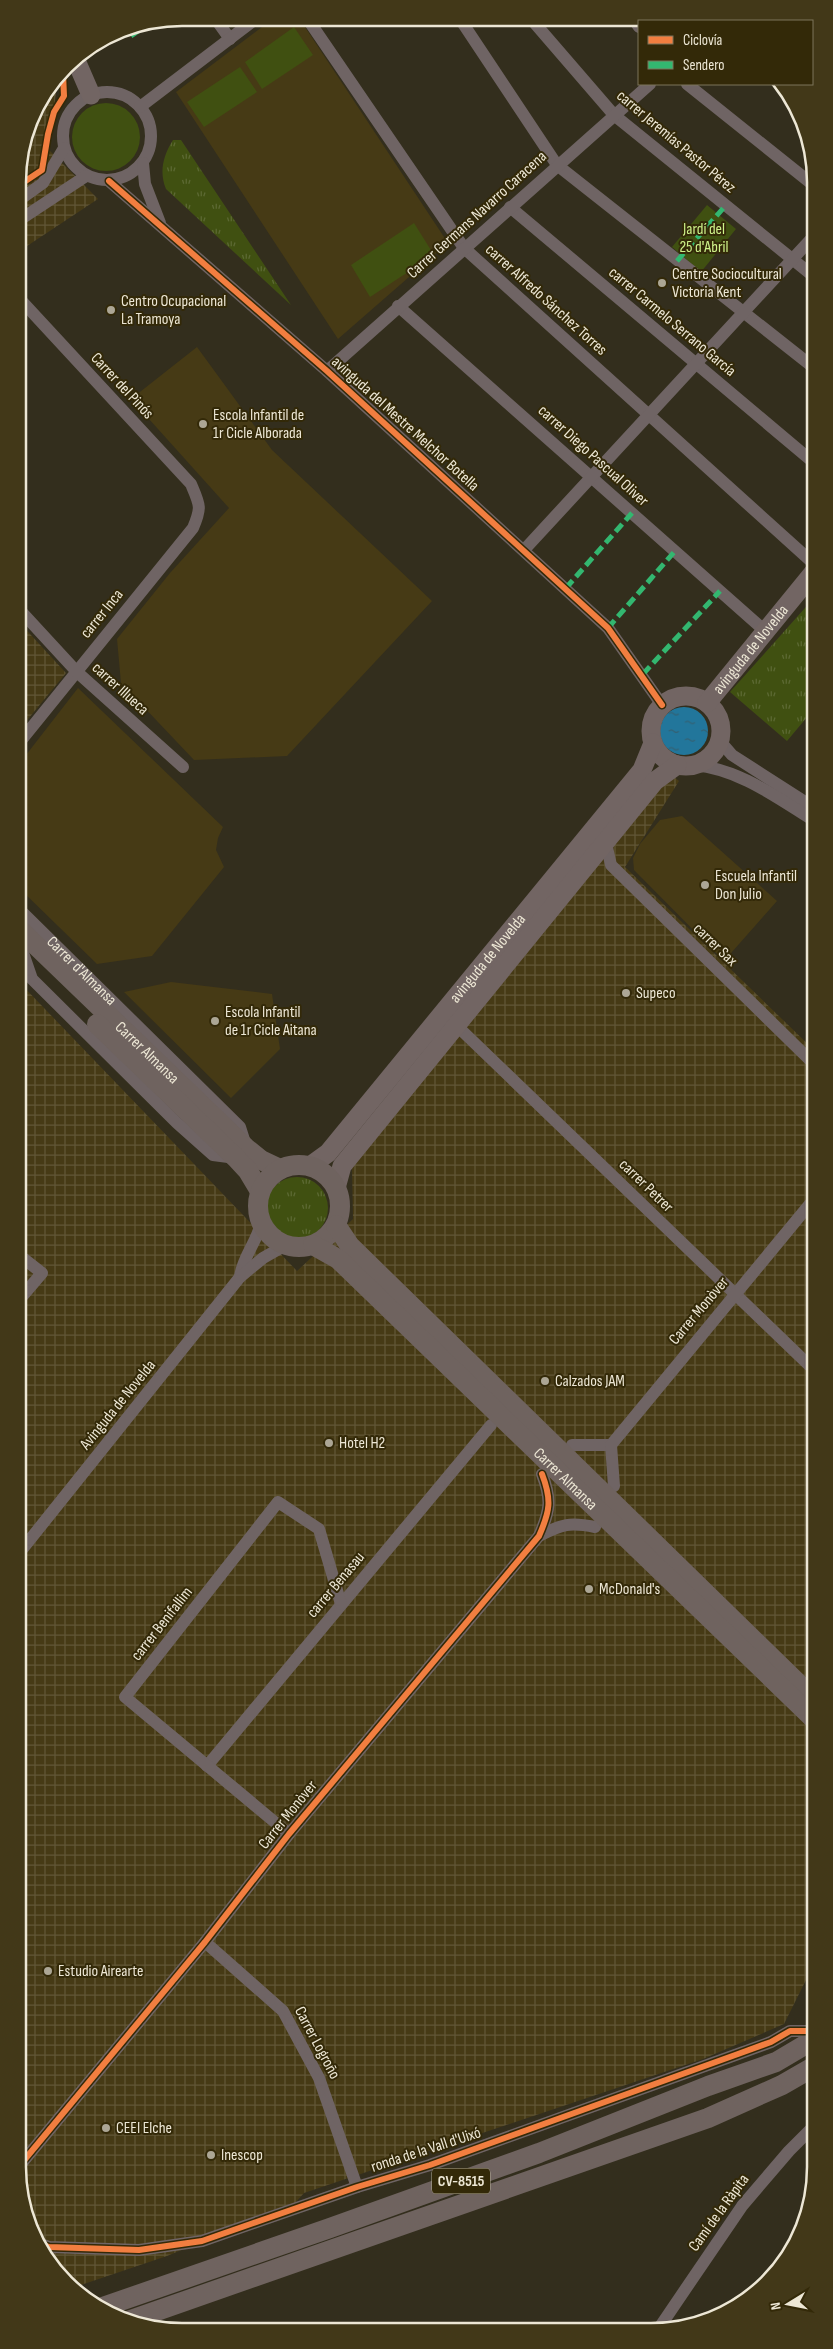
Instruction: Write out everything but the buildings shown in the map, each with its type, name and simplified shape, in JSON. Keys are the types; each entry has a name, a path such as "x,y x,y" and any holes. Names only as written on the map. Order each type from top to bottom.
{"main road":[{"path":"78,66 90,95"},
{"name":"avinguda de Novelda","path":"707,703 807,581"},
{"path":"688,696 707,703 719,720 719,740 710,756 685,765 660,754 653,743 652,722 662,705 674,698 688,696"},
{"name":"avinguda de Novelda","path":"310,1166 328,1154 637,777 642,770 653,743"},
{"name":"avinguda de Novelda","path":"336,1188 342,1166 655,781 685,765"},
{"name":"Carrer Almansa","path":"27,927 47,957 241,1153 280,1169"},
{"name":"Carrer d'Almansa","path":"27,961 241,1153 248,1171 260,1191"},
{"path":"299,1164 310,1166 326,1175 336,1188 340,1208 336,1225 326,1237 313,1245 296,1248 284,1246 271,1237 261,1223 257,1208 260,1191 266,1180 280,1169 299,1164"},
{"name":"Carrer Almansa","path":"336,1225 350,1246 806,1691"},
{"name":"Carrer Almansa","path":"313,1245 338,1259 806,1712"},
{"name":"CV-8515","path":"109,2305 530,2156 698,2090 776,2062 806,2044"},
{"name":"CV-8515","path":"141,2317 708,2118 782,2085 806,2071"}],"street":[{"path":"465,26 557,165 743,314 807,362"},
{"name":"carrer Jeremías Pastor Pérez","path":"537,26 614,115 807,270"},
{"path":"221,27 230,39"},
{"path":"140,107 245,27"},
{"name":"carrer Alfredo Sánchez Torres","path":"314,27 464,248 807,557"},
{"name":"Carrer Germans Navarro Caracena","path":"327,371 649,85"},
{"path":"688,85 807,180"},
{"path":"106,92 122,94 140,107 149,122 151,139 150,147 143,163 133,172 122,178 109,181 86,176 73,164 64,148 63,132 67,116 73,107 90,95 106,92"},
{"path":"27,195 43,183 64,148"},
{"name":"avinguda del Mestre Melchor Botella","path":"143,163 145,184 160,226"},
{"path":"27,215 86,176"},
{"name":"avinguda del Mestre Melchor Botella","path":"109,181 327,371 608,628 662,705"},
{"name":"carrer Carmelo Serrano García","path":"510,207 807,457"},
{"path":"524,550 807,243"},
{"name":"carrer Diego Pascual Oliver","path":"398,306 765,632"},
{"name":"Carrer del Pinós","path":"27,307 191,484 198,500"},
{"name":"carrer Inca","path":"27,733 193,528 200,512 198,500"},
{"name":"carrer Illueca","path":"27,618 76,672 183,767"},
{"path":"719,740 732,756 807,804"},
{"path":"685,765 715,768 740,777 807,816"},
{"name":"carrer Sax","path":"606,843 611,865 807,1057"},
{"name":"Carrer d'Almansa","path":"27,927 240,1127 241,1153 213,1156 177,1123 32,979 27,968"},
{"name":"carrer Petrer","path":"456,1025 806,1363"},
{"name":"Carrer Monòver","path":"611,1446 806,1208"},
{"name":"Avinguda de Novelda","path":"240,1277 241,1268 254,1244 261,1223"},
{"name":"Avinguda de Novelda","path":"26,1544 240,1277 263,1258 284,1246"},
{"path":"26,1260 42,1272 26,1292"},
{"name":"carrer Benasau","path":"207,1766 491,1425"},
{"path":"572,1444 611,1446 614,1486"},
{"name":"Carrer Monòver","path":"26,2158 205,1942 289,1834 539,1536 549,1504 549,1493 542,1474"},
{"name":"carrer Benifallim","path":"289,1834 125,1697 278,1502 319,1529 341,1604"},
{"name":"Carrer Monòver","path":"539,1536 560,1525 575,1523 595,1528"},
{"name":"Carrer Logroño","path":"205,1942 283,2011 319,2078 357,2187"},
{"name":"ronda de la Vall d'Uixó","path":"48,2247 139,2250 202,2241 357,2187 430,2165 771,2042 790,2031 806,2031"},
{"name":"Camí de la Ràpita","path":"663,2322 742,2206 806,2134"}],"shaded area":[{"path":"262,27 305,27 448,243 338,339 176,92"},
{"path":"56,91 48,149 98,199 27,246 28,162 38,123"},
{"path":"197,347 272,450 432,601 287,756 194,760 121,683 117,639 170,573 229,508 131,399"},
{"path":"27,630 66,673 27,721"},
{"path":"78,688 223,827 218,838 216,850 224,867 152,956 97,964 27,895 27,754"},
{"path":"665,769 679,781 625,867 807,1043 806,1980 784,2024 703,2059 304,2193 295,2203 167,2256 81,2285 59,2262 47,2245 38,2226 29,2197 26,2167 27,990 297,1271 353,1219 352,1167"},
{"name":"Escuela Infantil Don Julio","path":"682,816 777,901 724,961 634,870 633,858 640,844 660,820"},
{"name":"Escola Infantil de 1r Cicle Aitana","path":"171,982 272,994 280,1049 231,1098 124,992"}],"green space":[{"path":"294,27 313,55 262,89 245,62"},
{"path":"240,67 257,92 204,127 187,102"},
{"path":"106,103 119,106 130,113 137,124 140,137 137,150 130,161 119,168 106,171 93,168 82,161 75,150 72,137 75,124 82,113 93,106"},
{"path":"173,140 181,140 291,305 166,189 163,164"},
{"name":"Jardí del 25 d'Abril","path":"707,205 736,229 701,272 672,247"},
{"path":"414,223 434,255 370,297 351,265"},
{"path":"807,606 807,717 787,741 730,692"},
{"path":"297,1177 309,1179 319,1186 326,1196 328,1208 326,1220 319,1230 309,1237 297,1239 285,1237 275,1230 268,1220 266,1208 268,1196 275,1186 285,1179"}],"water":[{"path":"679,707 689,707 701,714 708,726 708,736 701,748 689,755 679,755 671,751 664,744 660,736 660,726 664,718 671,711"}],"marked path":[{"path":"677,261 726,205"},
{"path":"566,588 632,513"},
{"path":"608,628 675,551"},
{"path":"643,674 720,591"}],"cycle path":[{"path":"27,180 42,170 54,112 64,96 63,81"},
{"path":"109,181 327,371 608,628 662,705"},
{"path":"26,2158 205,1942 289,1834 539,1536 546,1519 548,1505 547,1491 542,1474"},
{"path":"48,2247 139,2250 202,2241 357,2187 430,2165 771,2042 790,2031 806,2031"}],"place":[{"name":"Centre Sociocultural Victoria Kent","path":"662,283"},
{"name":"Centro Ocupacional La Tramoya","path":"111,310"},
{"name":"Escola Infantil de 1r Cicle Alborada","path":"203,424"},
{"name":"Escuela Infantil Don Julio","path":"705,885"},
{"name":"Supeco","path":"626,993"},
{"name":"Escola Infantil de 1r Cicle Aitana","path":"215,1021"},
{"name":"Calzados JAM","path":"545,1381"},
{"name":"Hotel H2","path":"329,1443"},
{"name":"McDonald's","path":"589,1589"},
{"name":"Estudio Airearte","path":"48,1971"},
{"name":"CEEI Elche","path":"106,2128"},
{"name":"Inescop","path":"211,2155"}]}
